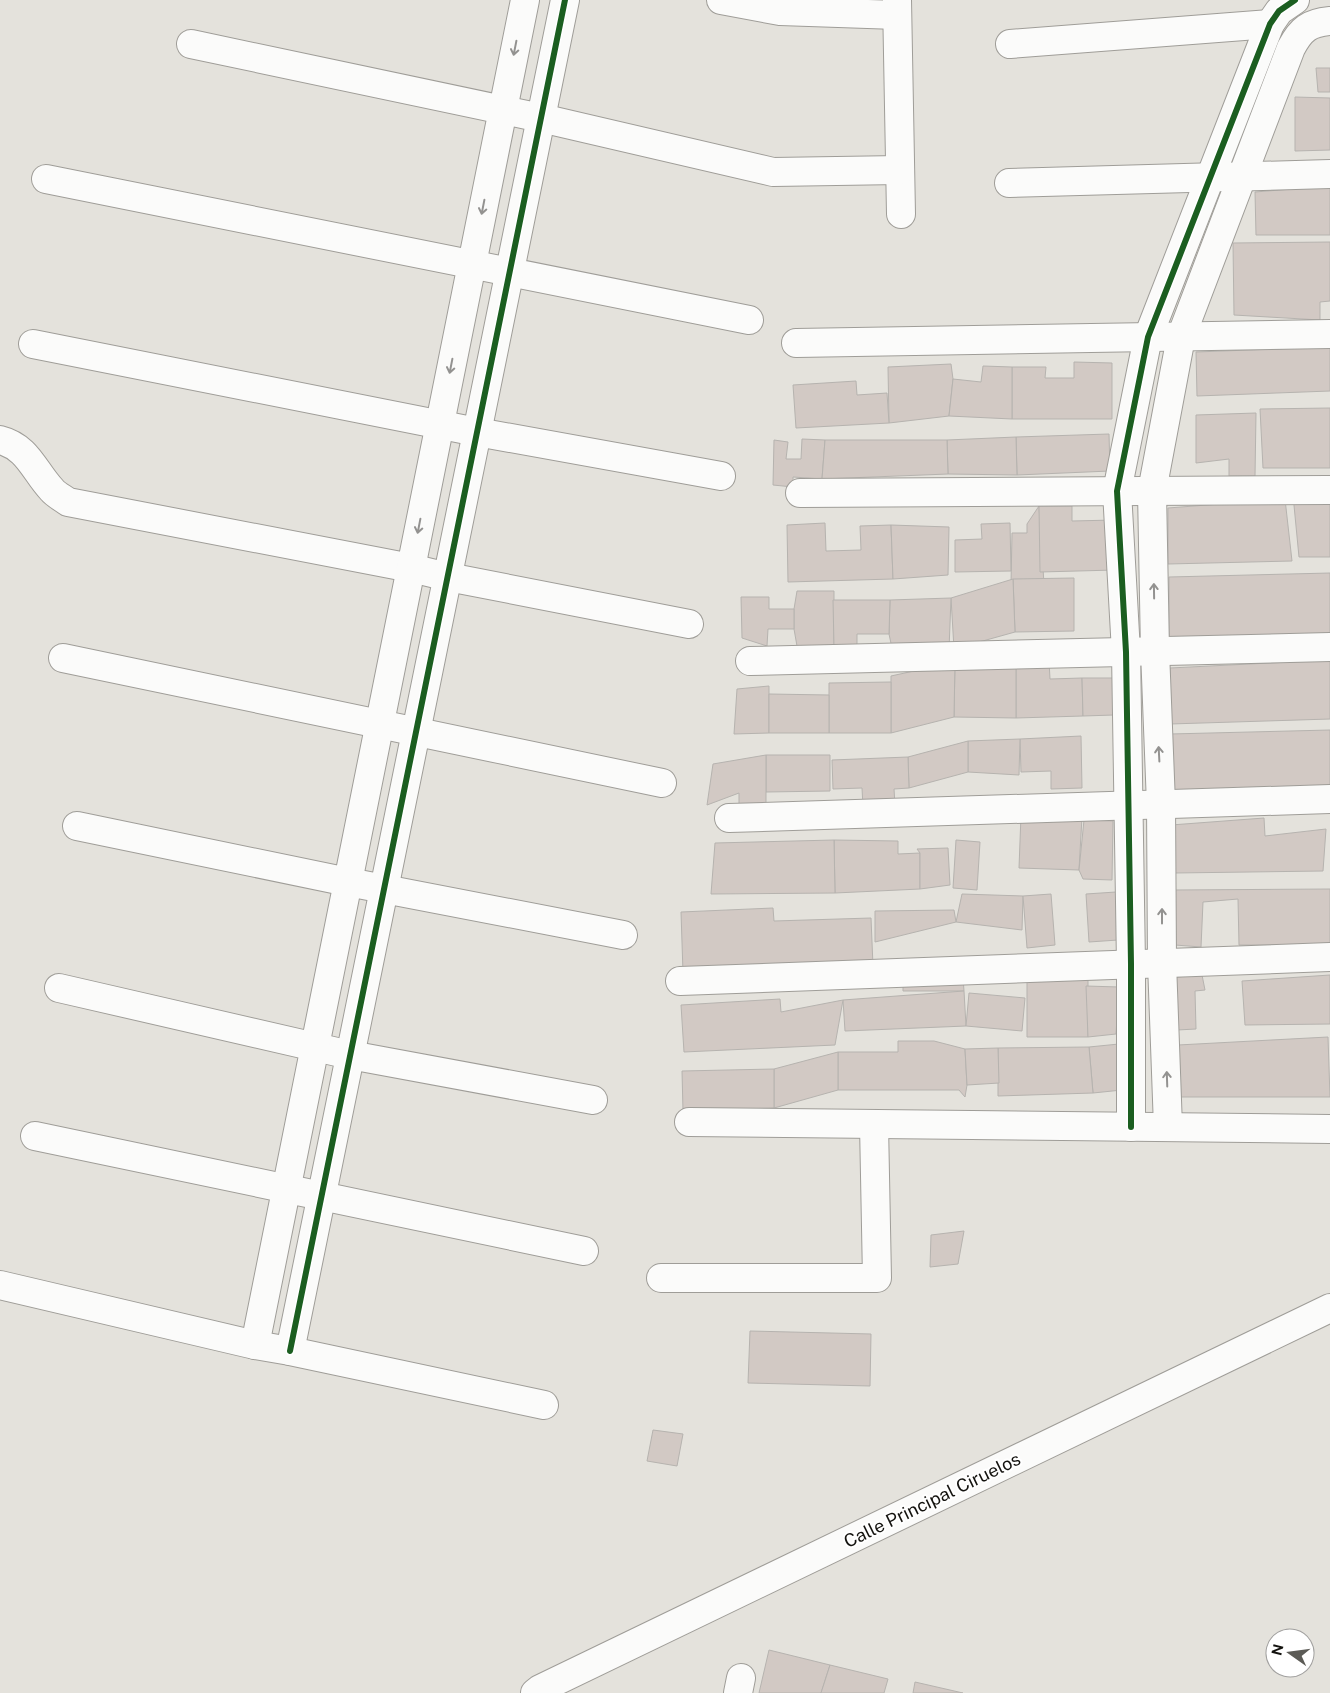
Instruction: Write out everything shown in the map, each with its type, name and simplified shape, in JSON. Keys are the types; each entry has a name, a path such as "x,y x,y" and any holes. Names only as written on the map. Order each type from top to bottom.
{"street":[{"path":"255,1345 524,0"},
{"path":"290,1351 565,0"},
{"path":"721,0 780,11 897,8 901,214"},
{"path":"1131,1127 1131,964 1126,652 1118,491 1148,337 1270,24 1279,11 1295,0"},
{"path":"1168,1127 1162,963 1161,804 1154,651 1152,491 1181,337 1291,48 1298,35 1310,25 1330,21"},
{"path":"1010,44 1270,24"},
{"path":"191,44 541,118 773,172 900,170"},
{"path":"1009,183 1330,174"},
{"path":"46,179 749,320"},
{"path":"796,343 1330,334"},
{"path":"33,344 477,432 721,476"},
{"path":"0,440 6,441 24,452 53,492 68,502 689,624"},
{"path":"800,493 1330,490"},
{"path":"750,662 1330,647"},
{"path":"63,658 662,783"},
{"path":"729,818 1330,799"},
{"path":"78,826 348,882 623,935"},
{"path":"680,981 1330,957"},
{"path":"59,988 350,1055 593,1100"},
{"path":"689,1122 1330,1129"},
{"path":"661,1278 877,1278 874,1124"},
{"path":"35,1136 584,1252"},
{"path":"0,1285 255,1345 544,1405"},
{"name":"Calle Principal Ciruelos","path":"535,1693 558,1680 1330,1308"}],"building":[{"path":"1316,68 1330,68 1330,92 1318,92"},
{"path":"1295,97 1330,98 1330,150 1295,151"},
{"path":"1330,186 1330,235 1256,235 1255,192"},
{"path":"1330,242 1330,301 1320,302 1320,320 1234,315 1233,243"},
{"path":"1330,347 1330,391 1197,396 1196,352"},
{"path":"1074,362 1112,363 1112,419 1012,419 1012,367 1046,367 1045,378 1074,378"},
{"path":"951,364 953,379 949,416 889,423 888,367"},
{"path":"983,366 1012,367 1012,419 949,416 953,379 981,382"},
{"path":"856,381 857,395 887,393 889,423 796,428 793,385"},
{"path":"1330,408 1330,468 1263,468 1260,409"},
{"path":"1256,413 1255,476 1229,476 1229,459 1196,463 1196,415"},
{"path":"1109,434 1110,471 1017,475 1016,437"},
{"path":"1016,437 1017,475 948,474 947,440"},
{"path":"802,439 825,440 822,479 793,477 793,487 773,485 774,440 788,442 786,459 801,459"},
{"path":"825,440 947,440 948,474 822,479"},
{"path":"1293,495 1330,495 1330,557 1299,557"},
{"path":"1285,499 1292,561 1168,564 1168,508"},
{"path":"1039,506 1044,584 1011,584 1012,533 1027,533 1027,524"},
{"path":"1039,506 1072,506 1072,521 1114,520 1115,570 1040,572"},
{"path":"825,523 826,551 861,550 860,526 891,525 893,579 788,582 787,525"},
{"path":"1010,523 1011,571 955,572 955,540 982,539 981,524"},
{"path":"891,525 949,527 948,575 893,579"},
{"path":"1330,573 1330,634 1169,638 1169,577"},
{"path":"1074,578 1074,631 1015,632 1013,579"},
{"path":"1013,579 1015,632 954,649 951,598"},
{"path":"797,591 834,591 834,647 797,646 794,629 794,609"},
{"path":"741,597 769,597 769,609 794,609 794,629 768,629 767,646 742,638"},
{"path":"951,598 949,650 892,648 889,634 890,600"},
{"path":"833,600 890,600 889,634 857,634 857,645 834,647"},
{"path":"1330,660 1330,719 1170,724 1170,668"},
{"path":"1016,661 1049,661 1050,679 1082,678 1083,716 1016,718"},
{"path":"1016,661 1016,718 954,717 955,662"},
{"path":"955,662 954,717 891,733 891,676"},
{"path":"1082,678 1115,678 1114,715 1083,716"},
{"path":"891,682 891,733 829,733 829,683"},
{"path":"769,686 769,733 734,734 737,689"},
{"path":"769,694 829,695 829,733 769,733"},
{"path":"1330,730 1330,787 1171,792 1170,734"},
{"path":"1081,736 1082,788 1051,789 1051,771 1021,772 1020,739"},
{"path":"1020,739 1019,775 968,772 968,741"},
{"path":"968,741 968,772 909,788 908,757"},
{"path":"766,755 830,755 830,791 766,792"},
{"path":"766,755 766,809 739,810 739,793 707,805 713,764"},
{"path":"908,757 909,788 894,789 895,805 863,807 862,788 833,789 832,760"},
{"path":"1021,815 1082,817 1079,870 1019,868"},
{"path":"1264,818 1265,836 1326,829 1323,871 1175,873 1171,825"},
{"path":"1084,820 1113,821 1112,880 1083,879 1079,870"},
{"path":"834,840 898,841 898,854 920,853 920,889 835,893"},
{"path":"834,840 835,893 711,894 715,843"},
{"path":"956,840 980,842 977,890 953,888"},
{"path":"948,848 950,885 920,889 920,853 917,849"},
{"path":"1330,889 1330,945 1239,945 1238,899 1203,902 1201,947 1175,945 1173,890"},
{"path":"1116,892 1118,940 1089,942 1086,894"},
{"path":"962,894 1023,896 1022,930 956,922"},
{"path":"1051,894 1055,945 1027,948 1023,896"},
{"path":"773,908 774,921 871,918 873,966 683,973 681,912"},
{"path":"954,910 956,922 875,942 875,911"},
{"path":"1202,975 1205,990 1195,991 1196,1029 1177,1030 1176,977"},
{"path":"1330,975 1330,1024 1245,1025 1242,981"},
{"path":"903,978 963,978 964,991 903,991"},
{"path":"1088,980 1088,1037 1027,1037 1027,981"},
{"path":"1086,986 1119,987 1116,1034 1088,1037"},
{"path":"964,991 966,1026 845,1031 843,1000"},
{"path":"969,993 1025,998 1022,1031 966,1026"},
{"path":"780,999 781,1012 843,1000 835,1045 684,1052 681,1005"},
{"path":"1328,1037 1330,1097 1178,1097 1178,1045"},
{"path":"898,1041 934,1041 965,1049 967,1085 965,1097 959,1090 838,1090 838,1052 898,1052"},
{"path":"1119,1044 1122,1090 1093,1093 1089,1047"},
{"path":"1089,1047 1093,1093 998,1096 998,1048"},
{"path":"998,1048 999,1083 967,1085 965,1049"},
{"path":"838,1052 838,1090 774,1108 774,1069"},
{"path":"774,1069 774,1108 683,1111 682,1071"},
{"path":"964,1231 958,1264 930,1267 931,1235"},
{"path":"750,1331 871,1334 870,1386 748,1383"},
{"path":"653,1430 683,1434 677,1466 647,1461"},
{"path":"769,1650 830,1665 821,1693 759,1693"},
{"path":"830,1665 888,1679 884,1693 821,1693"},
{"path":"915,1682 963,1693 913,1693"}],"cycle path":[{"path":"290,1351 565,0"},
{"path":"1131,1127 1131,964 1126,652 1117,491 1148,337 1270,24 1279,11 1295,0"}]}
